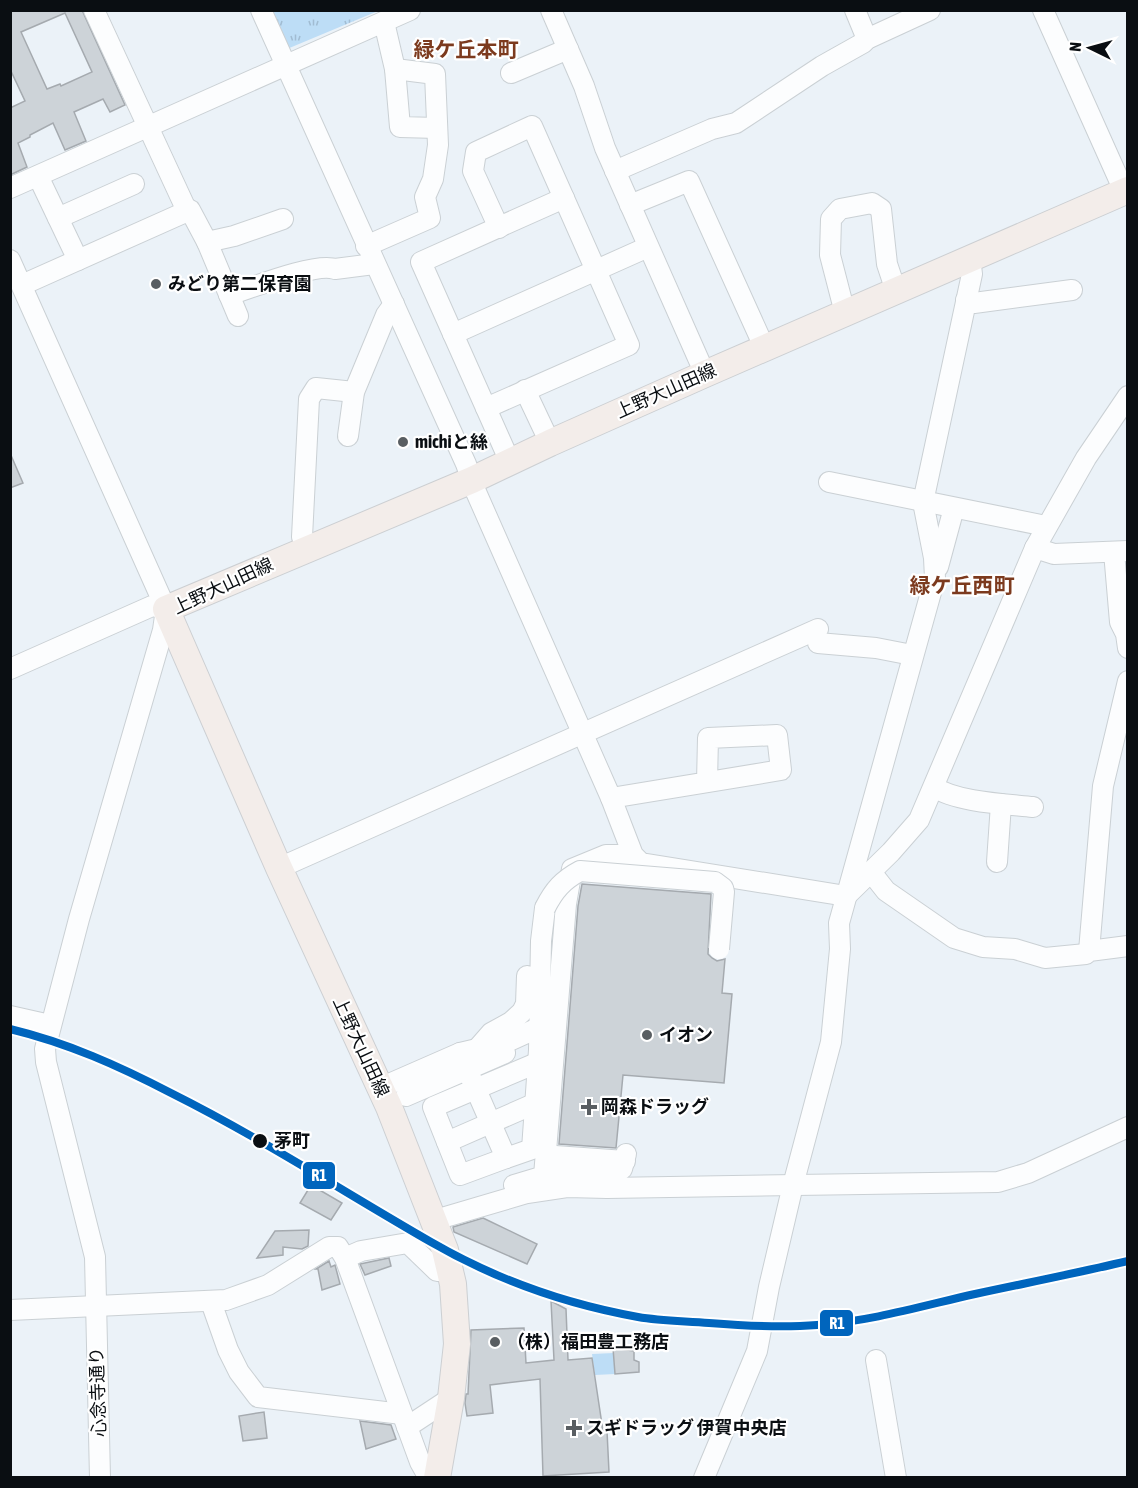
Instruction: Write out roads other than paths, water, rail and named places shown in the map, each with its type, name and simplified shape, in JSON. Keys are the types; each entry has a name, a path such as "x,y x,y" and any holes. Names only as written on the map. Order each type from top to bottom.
{"main road":[{"name":"上野大山田線","path":"437,1478 451,1398 457,1344 453,1284 441,1213 380,1088 279,868 166,609 472,480 705,374 1126,190"}],"street":[{"path":"94,10 149,125 187,212"},
{"path":"261,10 466,464 611,798 633,855 641,863 846,896"},
{"path":"10,188 410,10"},
{"path":"551,10 584,86 605,148 705,374"},
{"path":"855,10 867,39"},
{"path":"615,171 712,129 736,123 822,66 863,44 867,39 930,10"},
{"path":"1043,10 1126,190"},
{"path":"384,22 395,69 400,127 437,128"},
{"path":"512,73 568,50"},
{"path":"366,246 430,218 425,197 433,179 438,145 435,74 395,69"},
{"path":"486,408 629,345 532,126 476,152 473,171 499,228"},
{"path":"38,176 78,260"},
{"path":"630,205 689,181 765,349"},
{"path":"58,218 134,184"},
{"path":"510,462 421,262 564,198"},
{"path":"845,313 830,255 831,219 840,209 872,203 881,209 887,264 896,291"},
{"path":"22,285 190,210 207,242 238,316"},
{"path":"207,242 234,236 283,219"},
{"path":"453,334 648,247"},
{"path":"934,578 934,558 923,502 972,274 970,258"},
{"path":"10,260 166,609"},
{"path":"229,296 314,269 331,268 335,270 374,264"},
{"path":"966,300 974,303 1072,290"},
{"path":"348,436 354,392 386,315 394,304"},
{"path":"308,548 302,537 309,399 315,388 354,392"},
{"path":"525,390 550,443"},
{"path":"846,896 891,852 919,820 1035,548 1086,458 1128,396"},
{"path":"829,482 1046,526"},
{"path":"704,1478 757,1351 769,1287 793,1185 831,1042 840,949 839,923 954,508"},
{"path":"1035,548 1054,554 1121,552 1120,622 1126,634 1128,648"},
{"path":"10,669 152,606 166,609"},
{"name":"心念寺通り","path":"100,1478 95,1257 46,1062 45,1049 164,630 166,609"},
{"path":"279,868 582,734 818,636 912,655"},
{"path":"1089,951 1103,786 1128,681"},
{"path":"611,798 707,782"},
{"path":"934,787 944,794 1033,807"},
{"path":"997,862 1001,804"},
{"path":"633,855 606,855 572,869 566,904 542,1035 532,1149 460,1175 433,1107 471,1068 491,1033 512,1022 522,1012 526,1004 528,950 553,892 565,879 579,871 715,882 723,888 724,897 719,949"},
{"path":"871,872 886,891 954,938 983,947 1015,949 1045,958 1086,954 1089,951 1128,946"},
{"path":"545,908 541,941 542,1035 548,1174"},
{"path":"10,1016 50,1025"},
{"path":"406,1096 542,1035"},
{"path":"380,1088 471,1068"},
{"path":"471,1068 506,1158"},
{"path":"447,1142 536,1103"},
{"path":"441,1213 527,1193 567,1187 998,1182 1028,1173 1128,1127"},
{"path":"441,1213 548,1174 613,1175 622,1169 625,1157 555,1156 548,1174"},
{"path":"345,1258 361,1251 408,1244 437,1271 450,1272"},
{"path":"10,1310 226,1300 268,1285 329,1247 338,1247 345,1258 420,1462 429,1478"},
{"path":"211,1302 228,1350 239,1372 258,1397 405,1421 451,1398"},
{"path":"876,1360 896,1478"}],"place":[{"name":"みどり第二保育園","path":"156,284"},
{"name":"michiと絲","path":"403,442"},
{"name":"イオン","path":"647,1035"},
{"name":"岡森ドラッグ","path":"589,1107"},
{"name":"茅町","path":"260,1141"},
{"name":"（株）福田豊工務店","path":"495,1342"},
{"name":"スギドラッグ 伊賀中央店","path":"574,1428"}],"district":[{"name":"緑ケ丘本町","path":"466,50"},
{"name":"緑ケ丘西町","path":"962,586"}]}
